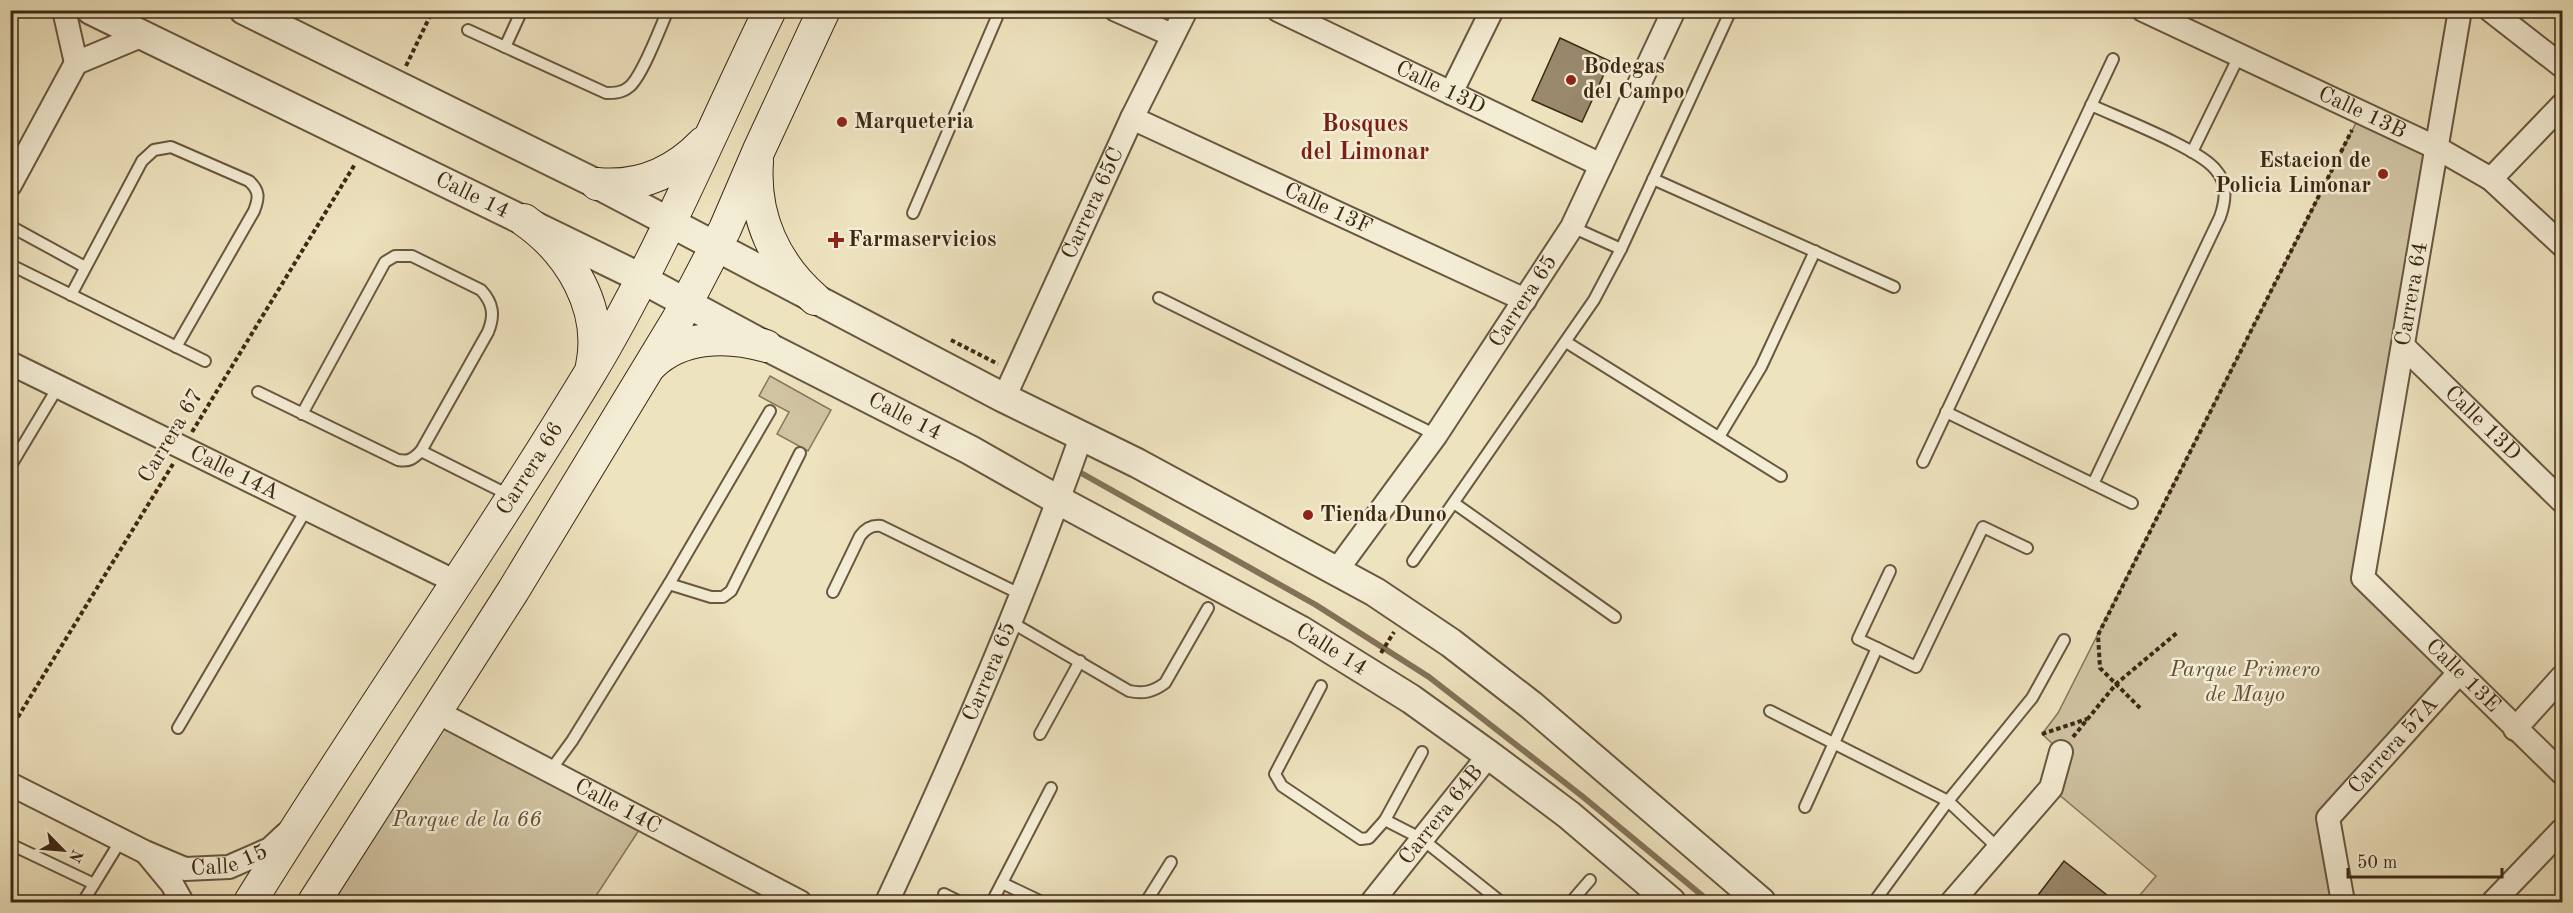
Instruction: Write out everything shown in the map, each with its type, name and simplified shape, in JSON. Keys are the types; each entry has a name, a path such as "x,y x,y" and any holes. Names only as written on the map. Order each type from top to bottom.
{"main road":[{"name":"Carrera 66","path":"250,903 302,818 458,583 591,372 670,222 770,10"},
{"path":"314,903 513,591 687,304 716,248 824,10"},
{"path":"597,184 633,183 667,172 695,151 711,132 716,122"},
{"path":"759,150 756,187 764,226 784,267 815,299"},
{"path":"524,220 557,248 580,285 593,327 594,358 591,372"},
{"path":"647,370 665,354 697,342 733,339 766,346"}],"street":[{"path":"63,10 76,63"},
{"name":"Calle 14","path":"91,10 642,278 766,346 970,450 1058,501 1300,630 1411,699 1489,755 1569,815 1671,903"},
{"path":"244,10 597,184 815,299 1010,385 1081,437 1137,463 1337,570 1407,612 1522,698 1761,903"},
{"path":"1116,10 1172,36"},
{"name":"Carrera 65C","path":"1010,385 1132,118 1186,10"},
{"name":"Calle 13D","path":"1278,10 1303,16 1451,93 1600,165"},
{"path":"1451,93 1492,10"},
{"name":"Carrera 65","path":"1337,570 1436,435 1572,227 1674,10"},
{"name":"Carrera 64","path":"2363,578 2460,10"},
{"path":"2490,10 2562,66"},
{"name":"Calle 13B","path":"2146,11 2437,147 2491,179 2562,245"},
{"path":"10,185 76,63 142,35"},
{"path":"2491,179 2562,105"},
{"name":"Calle 13F","path":"1132,118 1525,300"},
{"name":"Calle 13D","path":"2403,346 2562,501"},
{"name":"Calle 14A","path":"10,363 458,583"},
{"name":"Carrera 65","path":"887,903 943,782 1011,622 1081,437"},
{"name":"Calle 13E","path":"2363,578 2458,674 2562,773"},
{"name":"Carrera 57A","path":"2343,903 2328,818 2458,674"},
{"path":"2515,729 2562,677"},
{"name":"Calle 14C","path":"436,712 800,903"},
{"path":"1952,903 2051,788 2061,752"},
{"name":"Carrera 64B","path":"1372,903 1489,755"},
{"name":"Calle 15","path":"10,784 145,852 185,869 229,867 270,849 302,818"},
{"path":"2493,903 2562,830"},
{"name":"Calle 15","path":"145,852 172,884 182,903"}],"lane":[{"path":"505,47 522,10"},
{"path":"468,30 606,93 614,93 622,91 635,81 668,10"},
{"path":"913,213 1000,10"},
{"path":"1413,561 1594,300 1621,249 1731,10"},
{"path":"2192,152 2239,56"},
{"path":"1923,462 2113,59"},
{"path":"2091,105 2192,152 2214,167 2222,178 2225,191 2225,204 2093,484"},
{"path":"71,295 142,161 154,150 171,147 249,181 257,188 259,199 254,212 176,347"},
{"path":"1653,179 1894,287"},
{"path":"10,226 85,267"},
{"path":"1572,227 1621,249"},
{"path":"1719,437 1761,367 1815,251"},
{"path":"258,392 302,414 398,460 407,462 421,451 488,332 493,314 487,296 481,290 412,256 396,256 385,262 302,414"},
{"path":"17,268 205,361"},
{"path":"1159,298 1436,435"},
{"path":"1566,342 1781,476"},
{"path":"10,467 58,387"},
{"path":"550,771 572,741 669,584 770,411"},
{"path":"1946,412 2132,503"},
{"path":"421,451 512,496"},
{"path":"669,584 711,597 723,597 731,591 800,453"},
{"path":"1454,502 1615,618"},
{"path":"178,728 306,510"},
{"path":"833,592 860,536 875,525 1022,595"},
{"path":"1890,571 1858,639 1916,667 1983,527 2027,548"},
{"path":"1011,622 1129,691 1138,693 1157,689 1165,683 1208,608"},
{"path":"1874,903 1948,801 2032,698 2064,640"},
{"path":"1805,807 1878,648"},
{"path":"1040,734 1080,661"},
{"path":"1321,686 1275,774 1282,786 1361,839 1369,838 1385,820 1422,752"},
{"path":"1770,711 1834,741 1948,801 1998,848"},
{"path":"992,903 1051,788"},
{"path":"1385,820 1422,839 1501,903"},
{"path":"83,903 121,840"},
{"path":"10,844 94,884"},
{"path":"1146,903 1171,862"},
{"path":"1571,903 1590,880"},
{"path":"1002,883 1042,903"},
{"path":"944,894 960,903"}],"path":[{"path":"402,75 434,10"},
{"path":"2140,708 2100,668 2098,635 2361,113"},
{"name":"Carrera 67","path":"10,730 358,158"},
{"path":"943,336 1010,385"},
{"path":"1380,655 1396,630"},
{"path":"2061,752 2116,684 2178,632"},
{"path":"2042,734 2088,718"}],"green space":[{"name":"Parque Primero de Mayo","path":"2361,113 2437,148 2363,578 2458,674 2329,818 2343,902 2134,902 2156,876 2051,788 2061,752 2042,734 2058,713"},
{"path":"770,376 831,410 808,451 777,434 789,412 759,396"},
{"name":"Parque de la 66","path":"437,712 645,821 592,902 314,902"}],"building":[{"name":"Bodegas del Campo","path":"1560,38 1610,61 1582,122 1532,100"},
{"path":"2064,861 2117,903 2032,903"}],"waterway":[{"path":"1074,469 1316,605 1429,677 1582,796 1710,902"}],"place":[{"name":"Bodegas del Campo","path":"1571,80"},
{"name":"Marqueteria","path":"842,122"},
{"name":"Estacion de Policia Limonar","path":"2383,174"},
{"name":"Farmaservicios","path":"836,240"},
{"name":"Tienda Duno","path":"1308,515"}],"district":[{"name":"Bosques del Limonar","path":"1365,139"}]}
